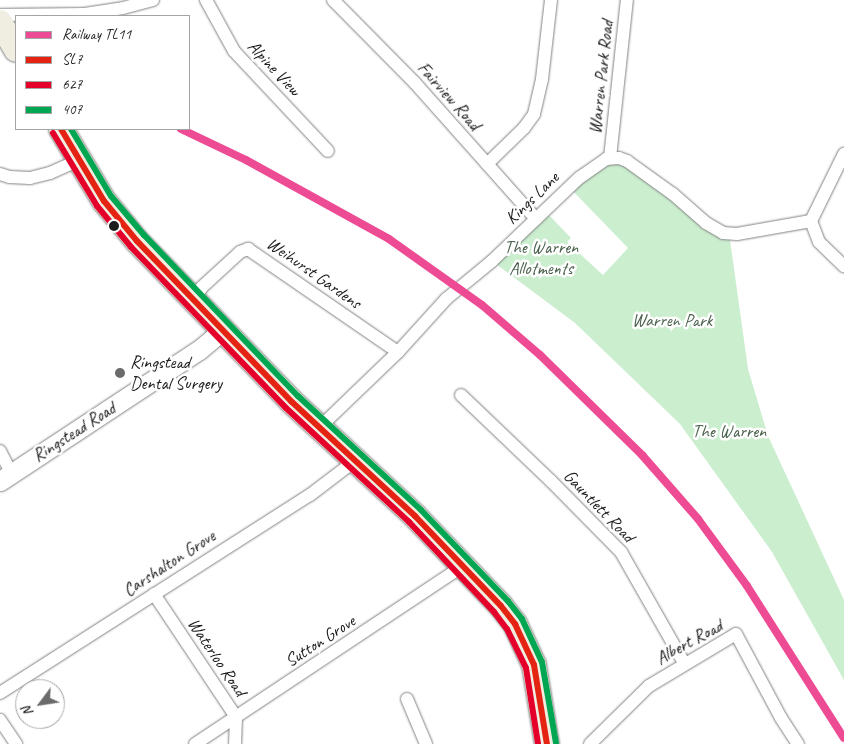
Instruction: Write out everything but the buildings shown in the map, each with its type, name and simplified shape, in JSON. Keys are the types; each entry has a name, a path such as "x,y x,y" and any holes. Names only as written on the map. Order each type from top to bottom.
{"highway":[{"path":"62,130 119,220 222,331 415,516 501,606 527,646 536,673 547,744"}],"street":[{"path":"0,14 84,14 123,8 153,0"},
{"name":"Alpine View","path":"206,0 234,51 328,151"},
{"name":"Fairview Road","path":"332,0 414,83 536,218"},
{"path":"487,164 524,128 534,114 542,80 551,0"},
{"name":"Warren Park Road","path":"610,158 626,0"},
{"path":"844,154 811,221 819,242 844,266"},
{"path":"610,158 627,161 716,230 728,234 811,221"},
{"name":"Kings Lane","path":"320,427 398,352 446,299 492,261 579,178 597,163 610,158"},
{"path":"0,174 10,177 30,178 50,173 79,160"},
{"name":"Weihurst Gardens","path":"194,299 202,287 240,252 248,249 398,352"},
{"name":"Ringstead Road","path":"5,477 199,350 222,331"},
{"name":"Gauntlett Road","path":"461,396 551,481 621,552 684,663"},
{"path":"0,451 5,477"},
{"name":"Carshalton Grove","path":"0,693 310,495 356,460"},
{"name":"Sutton Grove","path":"195,744 464,566"},
{"name":"Waterloo Road","path":"154,594 236,717 235,744"},
{"name":"Albert Road","path":"595,742 649,686 684,663 736,634 781,718 798,744"},
{"path":"408,699 426,744"},
{"path":"0,720 16,744"}],"green space":[{"path":"619,159 730,240 748,369 768,436 844,600 844,680 772,552 680,424 575,323 492,261 545,211 571,238 567,242 603,275 628,248 569,187 579,178"}],"rail line":[{"name":"TL11","path":"183,130 246,160 389,239 482,305 540,355 642,455 698,519 747,586 844,738"}],"transit line":[{"name":"SL7","path":"62,130 104,201 137,241 292,402 415,516 501,606 515,624 534,665 547,744"},
{"name":"407","path":"72,130 111,196 144,235 298,396 421,510 508,601 522,619 542,662 556,743"},
{"name":"627","path":"53,133 97,206 131,247 286,408 409,522 494,612 507,629 526,668 538,744"}],"place":[{"name":"Ringstead Dental Surgery","path":"120,373"}],"park label":[{"name":"The Warren Allotments","path":"541,258"},
{"name":"Warren Park","path":"672,320"},
{"name":"The Warren","path":"729,431"}]}
